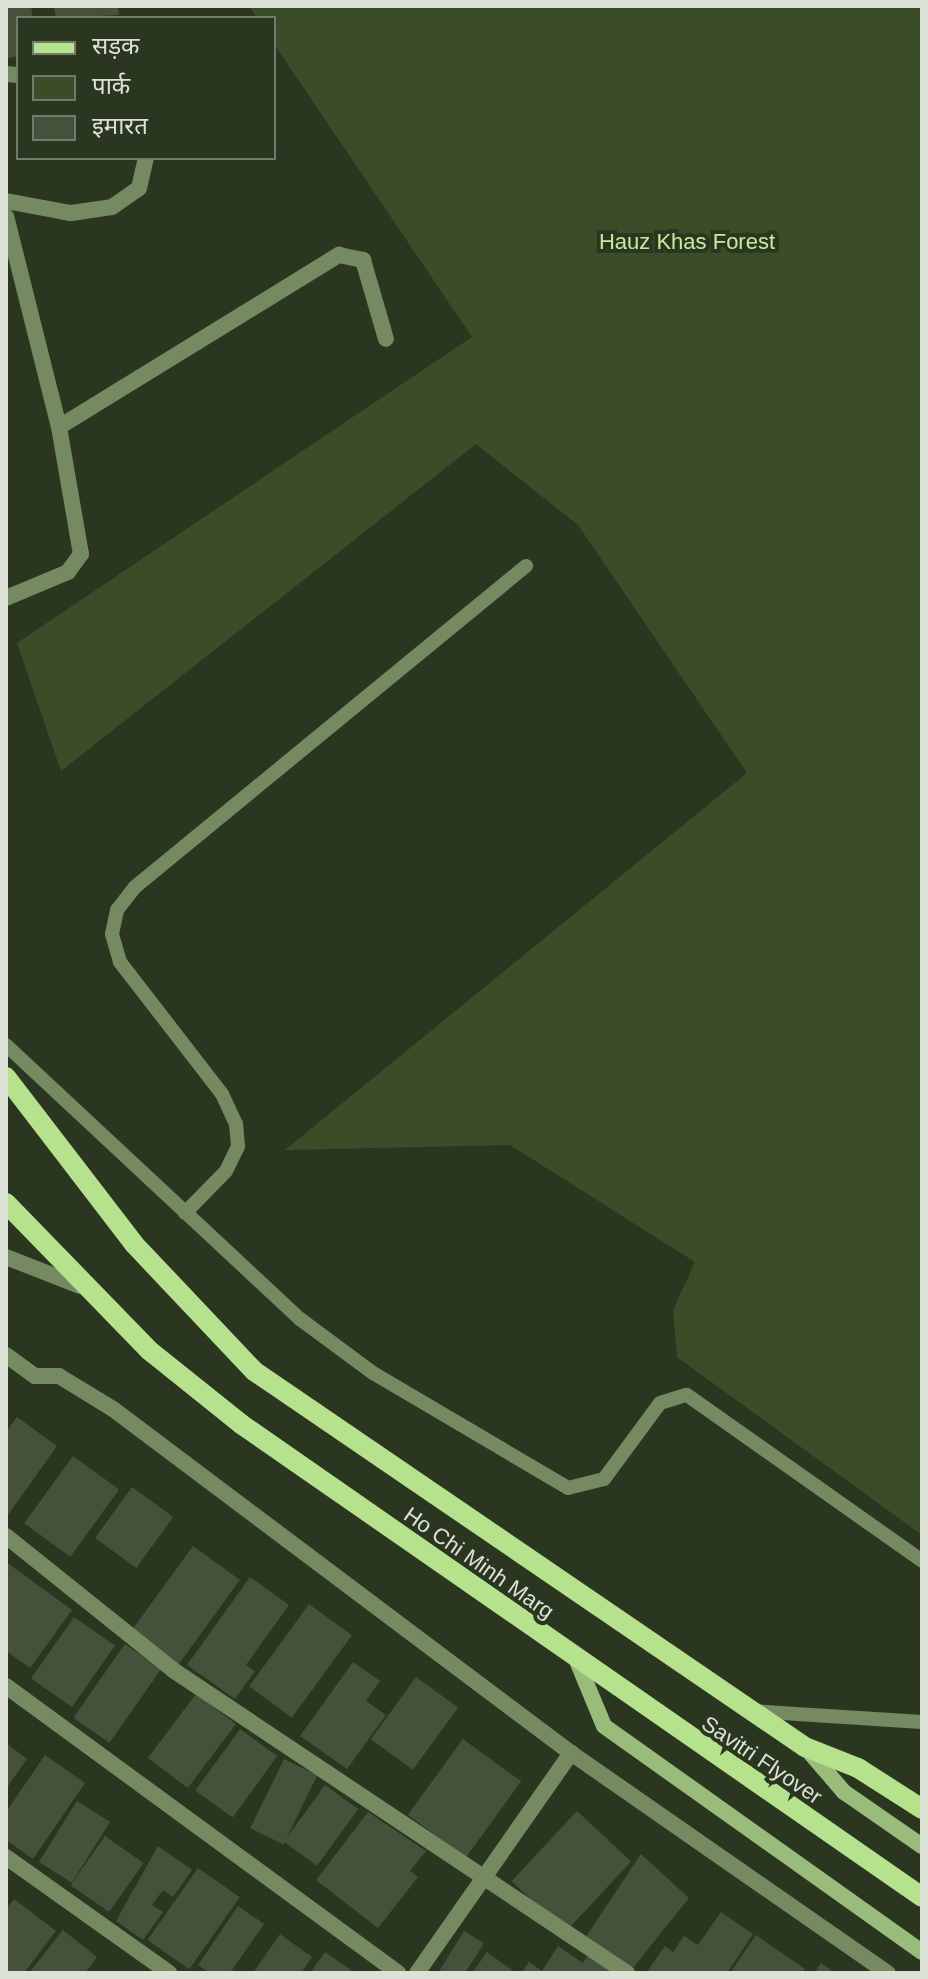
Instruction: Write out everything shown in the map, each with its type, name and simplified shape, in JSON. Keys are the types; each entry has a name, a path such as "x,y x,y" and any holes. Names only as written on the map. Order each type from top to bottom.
{"main road":[{"name":"Ho Chi Minh Marg","path":"6,1077 134,1244 254,1371 805,1747 858,1768 922,1809"},
{"name":"Ho Chi Minh Marg","path":"6,1203 80,1286 241,1424 577,1661"},
{"name":"Savitri Flyover","path":"577,1661 922,1897"}],"street":[{"path":"6,201 71,213 112,207 139,188 146,160"},
{"path":"6,216 59,427 81,554 68,572 6,598"},
{"path":"59,427 339,255 363,260 386,339"},
{"path":"6,1257 80,1286"},
{"path":"6,1355 113,1409 571,1753 888,1973"},
{"path":"6,1536 173,1670 627,1973"},
{"path":"577,1661 604,1726 922,1952"},
{"path":"6,1686 398,1973"},
{"name":"Ho Chi Minh Marg","path":"805,1747 844,1792 922,1846"},
{"path":"417,1973 571,1753"},
{"path":"6,1857 169,1973"}],"lane":[{"path":"185,1213 226,1171 238,1146 236,1124 222,1094 120,962 112,934 117,910 135,887 526,566"},
{"path":"6,1045 300,1319 373,1373 568,1488 604,1479 660,1403 687,1395 922,1561"},
{"path":"752,1711 922,1722"}],"green space":[{"name":"Hauz Khas Forest","path":"249,6 922,6 922,1535 677,1357 673,1310 695,1262 510,1145 285,1150 747,773 578,525 476,444 61,771 17,643 472,337 276,47 276,16 256,16"}],"building":[{"path":"6,6 31,6 33,16 16,16 16,56 6,59"},
{"path":"54,6 118,6 119,15 98,16 56,16"},
{"path":"17,1417 57,1446 8,1515 6,1432"},
{"path":"73,1456 119,1490 70,1557 24,1523"},
{"path":"132,1487 173,1517 136,1568 95,1538"},
{"path":"193,1546 240,1580 178,1666 131,1632"},
{"path":"6,1562 72,1610 30,1668 6,1651"},
{"path":"250,1577 289,1605 246,1665 255,1671 235,1699 187,1665"},
{"path":"309,1604 352,1635 292,1718 249,1687"},
{"path":"74,1617 115,1646 72,1707 31,1678"},
{"path":"125,1644 161,1669 109,1743 73,1718"},
{"path":"353,1662 380,1681 366,1701 386,1715 347,1769 300,1736"},
{"path":"416,1677 458,1708 413,1770 371,1739"},
{"path":"196,1694 236,1724 188,1788 148,1758"},
{"path":"240,1729 277,1756 233,1818 195,1790"},
{"path":"463,1739 521,1781 466,1857 408,1815"},
{"path":"6,1743 27,1759 6,1789"},
{"path":"45,1755 85,1783 33,1859 6,1840 6,1812"},
{"path":"284,1759 317,1775 284,1844 250,1828"},
{"path":"325,1785 358,1809 317,1866 284,1842"},
{"path":"77,1801 110,1822 72,1883 39,1862"},
{"path":"577,1811 631,1861 566,1932 512,1881"},
{"path":"368,1812 426,1851 410,1871 418,1877 378,1928 316,1880"},
{"path":"105,1836 144,1863 109,1912 71,1885"},
{"path":"158,1846 192,1870 173,1897 163,1890 152,1905 163,1912 143,1940 116,1921"},
{"path":"641,1854 689,1898 632,1969 585,1938"},
{"path":"198,1868 240,1897 189,1969 148,1940"},
{"path":"14,1899 56,1931 24,1973 6,1973 6,1909"},
{"path":"238,1906 264,1924 230,1973 209,1973 198,1965"},
{"path":"721,1912 753,1934 727,1973 646,1973 665,1946 673,1952 684,1936 698,1945"},
{"path":"63,1930 97,1957 85,1973 29,1973"},
{"path":"464,1931 484,1943 465,1973 438,1973"},
{"path":"280,1934 312,1957 301,1973 253,1973"},
{"path":"756,1935 805,1969 802,1973 730,1973"},
{"path":"558,1946 583,1963 589,1954 617,1973 522,1972 529,1962 542,1971"},
{"path":"325,1952 355,1973 310,1973"},
{"path":"487,1952 516,1973 472,1973"},
{"path":"821,1963 835,1973 814,1973"}]}
